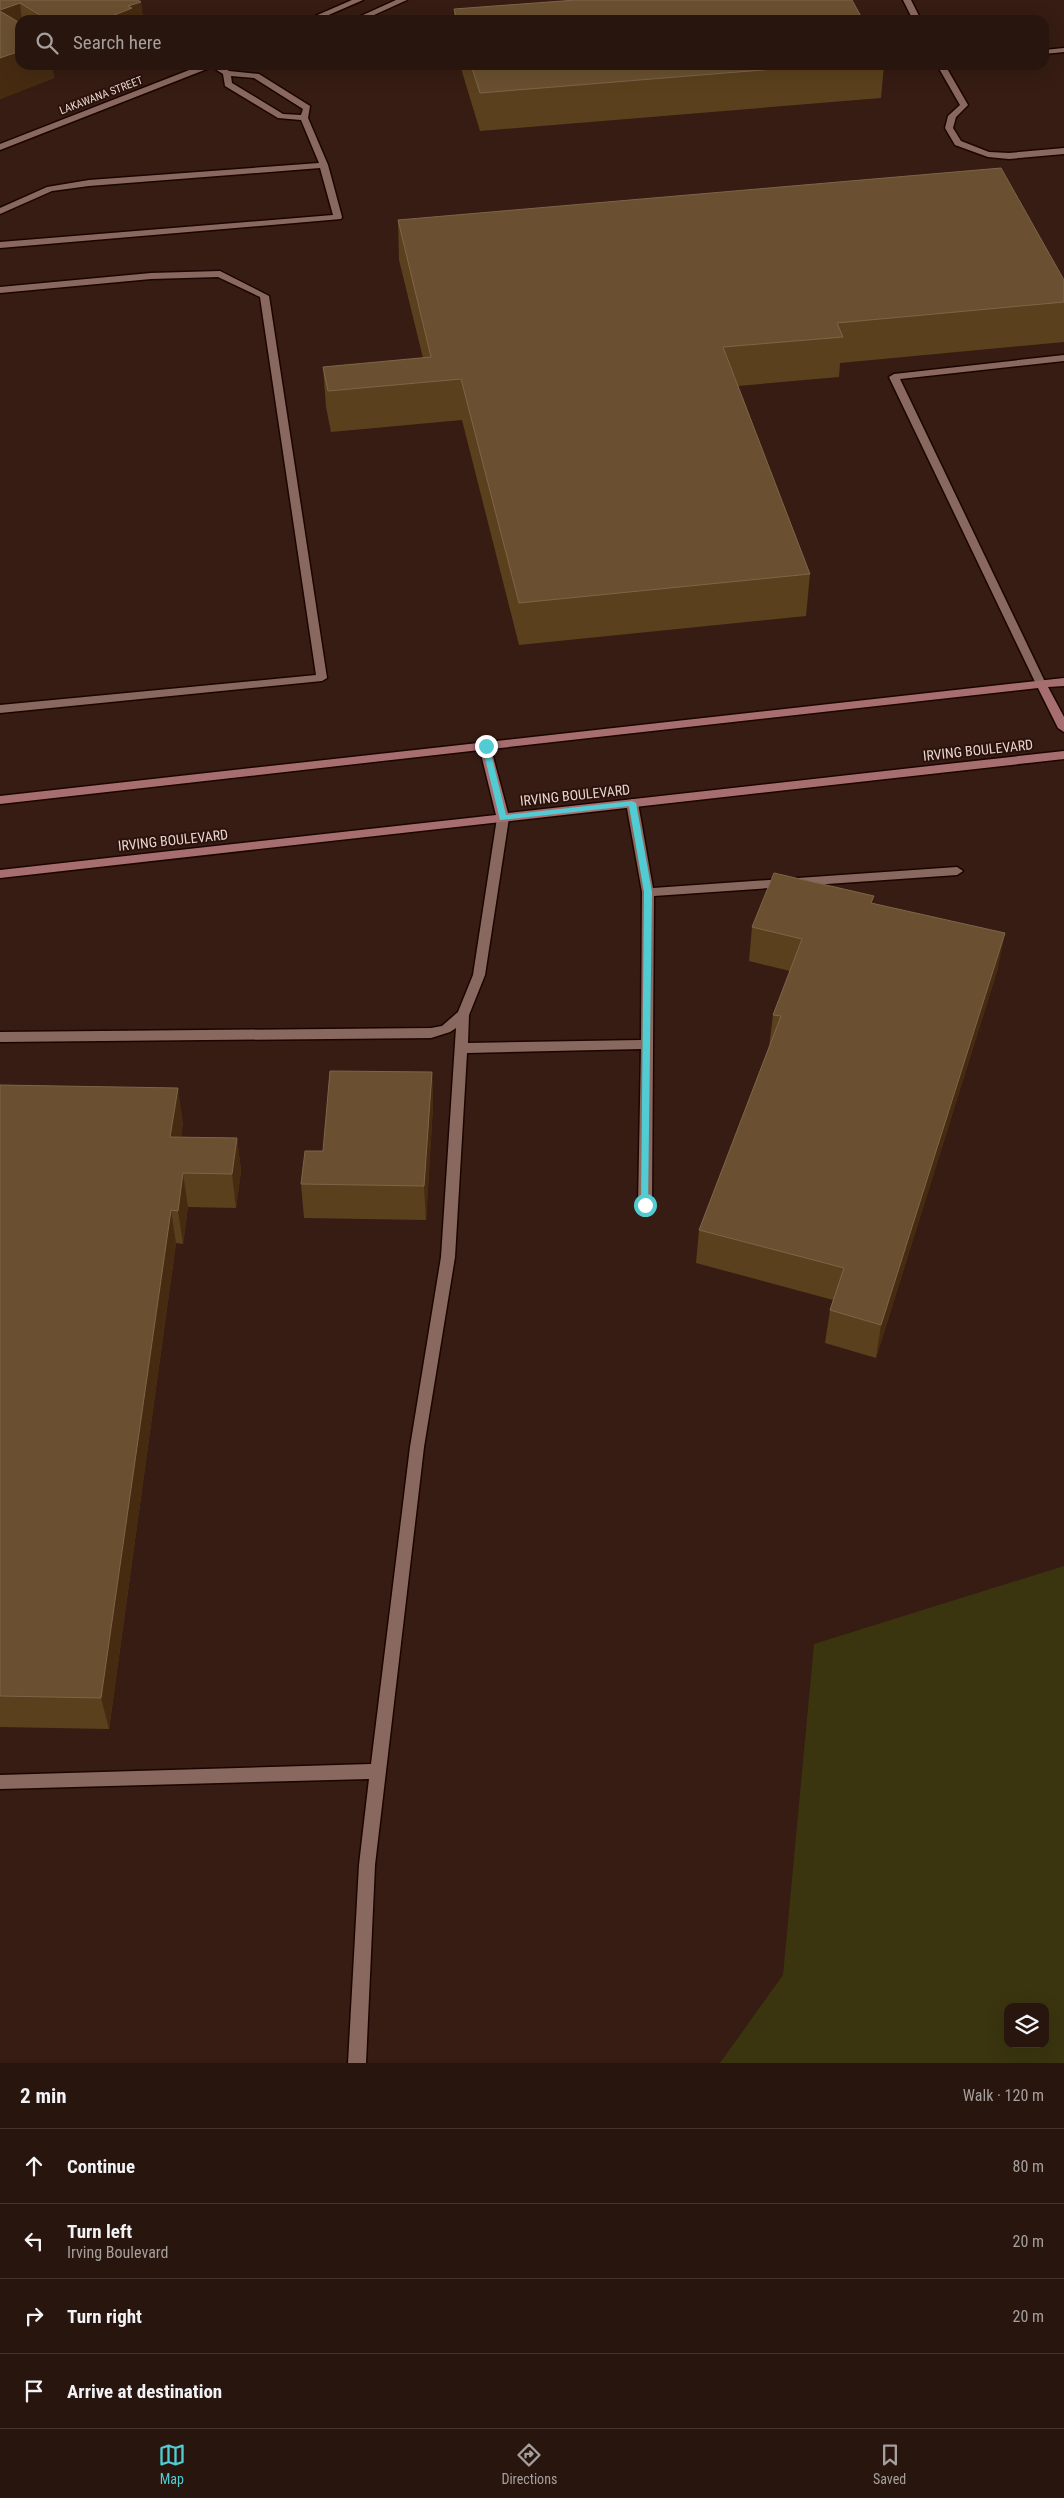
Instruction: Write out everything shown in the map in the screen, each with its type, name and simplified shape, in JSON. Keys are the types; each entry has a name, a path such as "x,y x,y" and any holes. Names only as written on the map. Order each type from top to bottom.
{"main road":[{"path":"0,800 1064,682"},
{"path":"1041,684 1064,728"},
{"path":"486,746 503,818"},
{"name":"IRVING BOULEVARD","path":"0,874 1064,755"}],"lane":[{"path":"322,15 359,0"},
{"path":"368,15 403,0"},
{"path":"907,0 914,15"},
{"path":"1049,52 1064,50"},
{"name":"LAKAWANA STREET","path":"0,147 196,70"},
{"path":"0,245 338,217 324,165 304,118 307,108 256,76 224,70"},
{"path":"944,70 964,105 952,116 949,128 958,143 988,154 1002,155 1064,151"},
{"path":"227,72 228,84 281,116 304,118"},
{"path":"0,211 50,189 89,183 324,165"},
{"path":"0,290 151,276 220,274 264,296 322,678 0,709"},
{"path":"1041,684 894,377 1064,358"},
{"path":"632,803 648,892 645,1205"},
{"path":"357,2063 367,1865 417,1447 448,1258 463,1015 478,975 503,818"},
{"path":"648,892 957,871"},
{"path":"0,1037 432,1033 446,1029 463,1015"},
{"path":"462,1048 647,1044"},
{"path":"0,1782 379,1771"}],"shaded area":[{"path":"1064,1566 1064,2063 720,2063 783,1975 814,1644"}],"building":[{"path":"0,0 138,0 141,2 128,6 132,8 114,15 40,15 20,3 0,10"},
{"path":"576,0 852,0 860,15 456,15 454,9"},
{"path":"0,11 15,20 15,53 0,58"},
{"path":"473,70 763,70 480,93"},
{"path":"1001,168 1064,280 1064,302 837,323 843,337 723,347 810,574 519,603 461,379 328,391 323,367 431,357 398,220"},
{"path":"774,873 874,896 871,903 1005,933 881,1325 830,1310 844,1268 699,1230 781,1016 773,1015 802,939 752,927"},
{"path":"330,1071 432,1072 424,1186 301,1184 305,1151 323,1151"},
{"path":"0,1085 178,1088 170,1137 237,1138 232,1174 183,1173 178,1211 171,1210 101,1698 0,1696"}],"route":[{"path":"486,746 503,818 632,803 648,892 645,1205"}]}
